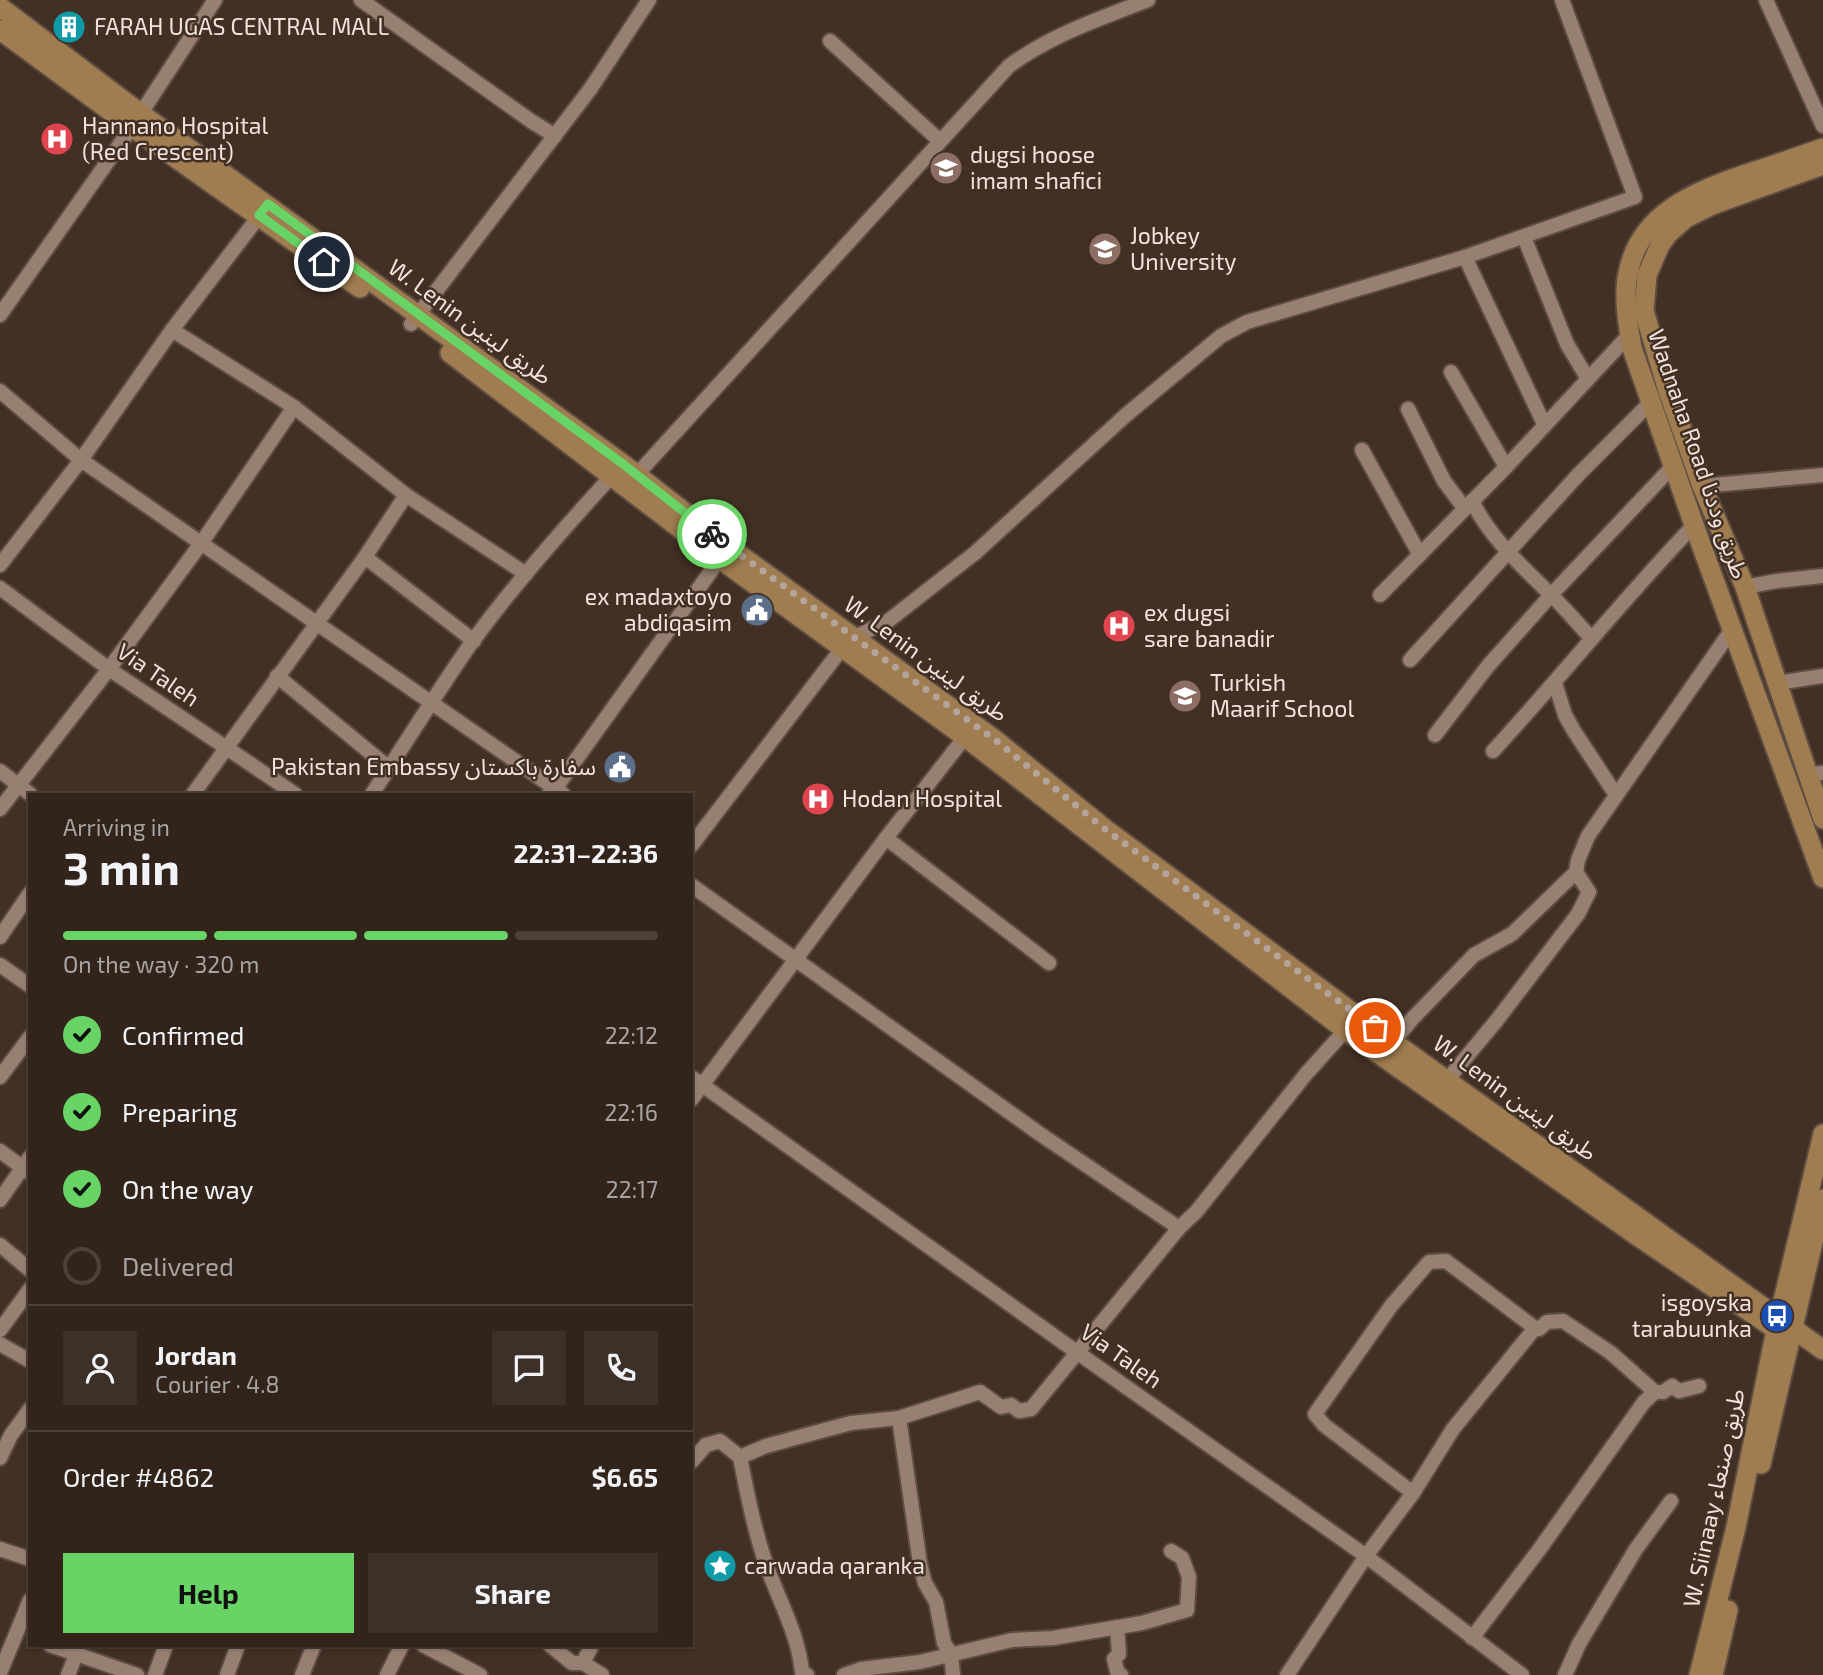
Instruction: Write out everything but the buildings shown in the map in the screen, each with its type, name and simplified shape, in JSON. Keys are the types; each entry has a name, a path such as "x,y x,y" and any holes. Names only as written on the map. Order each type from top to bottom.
{"main road":[{"path":"0,7 136,120"},
{"path":"0,30 136,120 415,319 724,553 849,642 965,737 1351,1023 1641,1229 1784,1328 1823,1350"},
{"name":"Wadnaha Road طريق وددنا","path":"1823,148 1710,187 1682,200 1647,229 1635,248 1628,275 1632,348 1823,878"},
{"name":"Wadnaha Road طريق وددنا","path":"1823,164 1712,205 1686,218 1660,245 1647,275 1644,311 1650,336 1702,486 1745,587 1777,683 1816,773 1823,819"},
{"name":"W. Lenin طريق لينين","path":"849,642 994,739 1351,1023 1393,1042 1448,1079 1641,1229"},
{"path":"1784,1328 1823,1134"},
{"path":"1784,1328 1818,1245 1823,1199"},
{"path":"1784,1328 1823,1366"},
{"name":"W. Siinaay طريق صنعاء","path":"1699,1675 1761,1435 1784,1328"},
{"path":"1713,1675 1761,1435"}],"street":[{"path":"0,315 136,120 215,0"},
{"path":"361,0 555,136"},
{"path":"415,319 591,89 649,0"},
{"path":"373,793 429,704 526,574 624,475 1009,66 1071,29 1148,0"},
{"path":"693,843 849,642 888,621 975,553 1126,415 1221,336 1247,322 1465,257 1634,197 1562,0"},
{"path":"1766,0 1823,126"},
{"path":"830,41 940,141"},
{"path":"0,565 81,460 172,330 264,210"},
{"path":"1524,237 1567,344 1588,379"},
{"path":"1465,257 1544,424"},
{"path":"172,330 294,407 406,495 526,574"},
{"path":"1380,595 1506,467 1630,334"},
{"path":"1451,372 1506,467"},
{"path":"0,391 81,460 202,542 555,793 724,553"},
{"path":"1410,660 1578,475 1651,402"},
{"path":"0,809 109,669 202,542 294,407"},
{"path":"1408,410 1444,481 1468,505 1507,553 1592,639"},
{"path":"1362,450 1420,555"},
{"path":"1435,735 1488,666 1673,466"},
{"path":"1702,486 1823,475"},
{"path":"193,793 365,557 406,495"},
{"path":"1493,751 1651,570 1694,525"},
{"path":"365,557 474,641"},
{"path":"1745,587 1823,576"},
{"name":"Via Taleh","path":"0,588 109,669 293,793"},
{"path":"1393,1042 1413,1017 1474,955 1511,933 1576,872 1588,836 1733,628"},
{"path":"278,676 389,768"},
{"path":"1777,683 1823,676"},
{"path":"1555,683 1565,715 1616,794"},
{"path":"696,1081 795,960 965,737"},
{"path":"0,771 29,793"},
{"path":"886,838 1049,963"},
{"path":"1448,1079 1578,914 1589,892 1576,872"},
{"path":"693,886 1040,1135 1179,1228"},
{"path":"0,937 28,896"},
{"path":"0,965 28,985"},
{"path":"740,1457 766,1446 851,1423 899,1418 980,1392 1001,1407 1011,1405 1019,1411 1031,1409 1351,1023"},
{"path":"0,1077 28,1040"},
{"name":"Via Taleh","path":"696,1081 1367,1556 1522,1675"},
{"path":"0,1152 27,1166 0,1200"},
{"path":"0,1245 28,1268"},
{"path":"1413,1493 1324,1424 1315,1414 1391,1306 1429,1262 1446,1261 1535,1328 1539,1329 1547,1322 1563,1321 1611,1353 1655,1392 1663,1392 1672,1386 1679,1391 1699,1386"},
{"path":"0,1330 28,1292"},
{"path":"1287,1675 1413,1493 1453,1429 1535,1328"},
{"path":"0,1344 28,1360"},
{"path":"1472,1638 1539,1550 1630,1419 1655,1392"},
{"path":"0,1458 11,1435 28,1412"},
{"path":"899,1418 920,1564 925,1583 936,1602 943,1643 950,1654 953,1675"},
{"path":"693,1460 706,1445 720,1441 740,1457 754,1525 767,1567 791,1622 800,1652 802,1672 807,1675"},
{"path":"1565,1675 1579,1644 1636,1549 1671,1501"},
{"path":"0,1549 28,1558"},
{"path":"844,1675 861,1669 920,1662 1012,1640 1053,1638 1117,1628 1187,1610 1189,1577 1182,1558 1171,1551"},
{"path":"0,1673 24,1635 28,1612"},
{"path":"1117,1628 1119,1654 1114,1659 1121,1675"},
{"path":"155,1675 165,1647"},
{"path":"228,1675 237,1647"},
{"path":"302,1675 313,1647"},
{"path":"387,1675 401,1647"},
{"path":"426,1647 472,1673"},
{"path":"552,1647 572,1663 583,1663 602,1675"},
{"path":"583,1663 591,1647"},
{"path":"68,1675 78,1650 137,1675"}],"way so far":[{"path":"712,534 994,739 1105,829 1375,1028"}],"place":[{"name":"FARAH UGAS CENTRAL MALL","path":"69,27"},
{"name":"Hannano Hospital (Red Crescent)","path":"57,139"},
{"name":"dugsi hoose imam shafici","path":"946,168"},
{"name":"Jobkey University","path":"1105,249"},
{"name":"ex madaxtoyo abdiqasim","path":"757,610"},
{"name":"ex dugsi sare banadir","path":"1119,626"},
{"name":"Turkish Maarif School","path":"1185,696"},
{"name":"Pakistan Embassy سفارة باكستان","path":"620,767"},
{"name":"Hodan Hospital","path":"818,799"},
{"name":"isgoyska tarabuunka","path":"1777,1316"},
{"name":"carwada qaranka","path":"720,1566"}],"route":[{"path":"324,262 259,215 268,204 623,464 712,534"}]}
